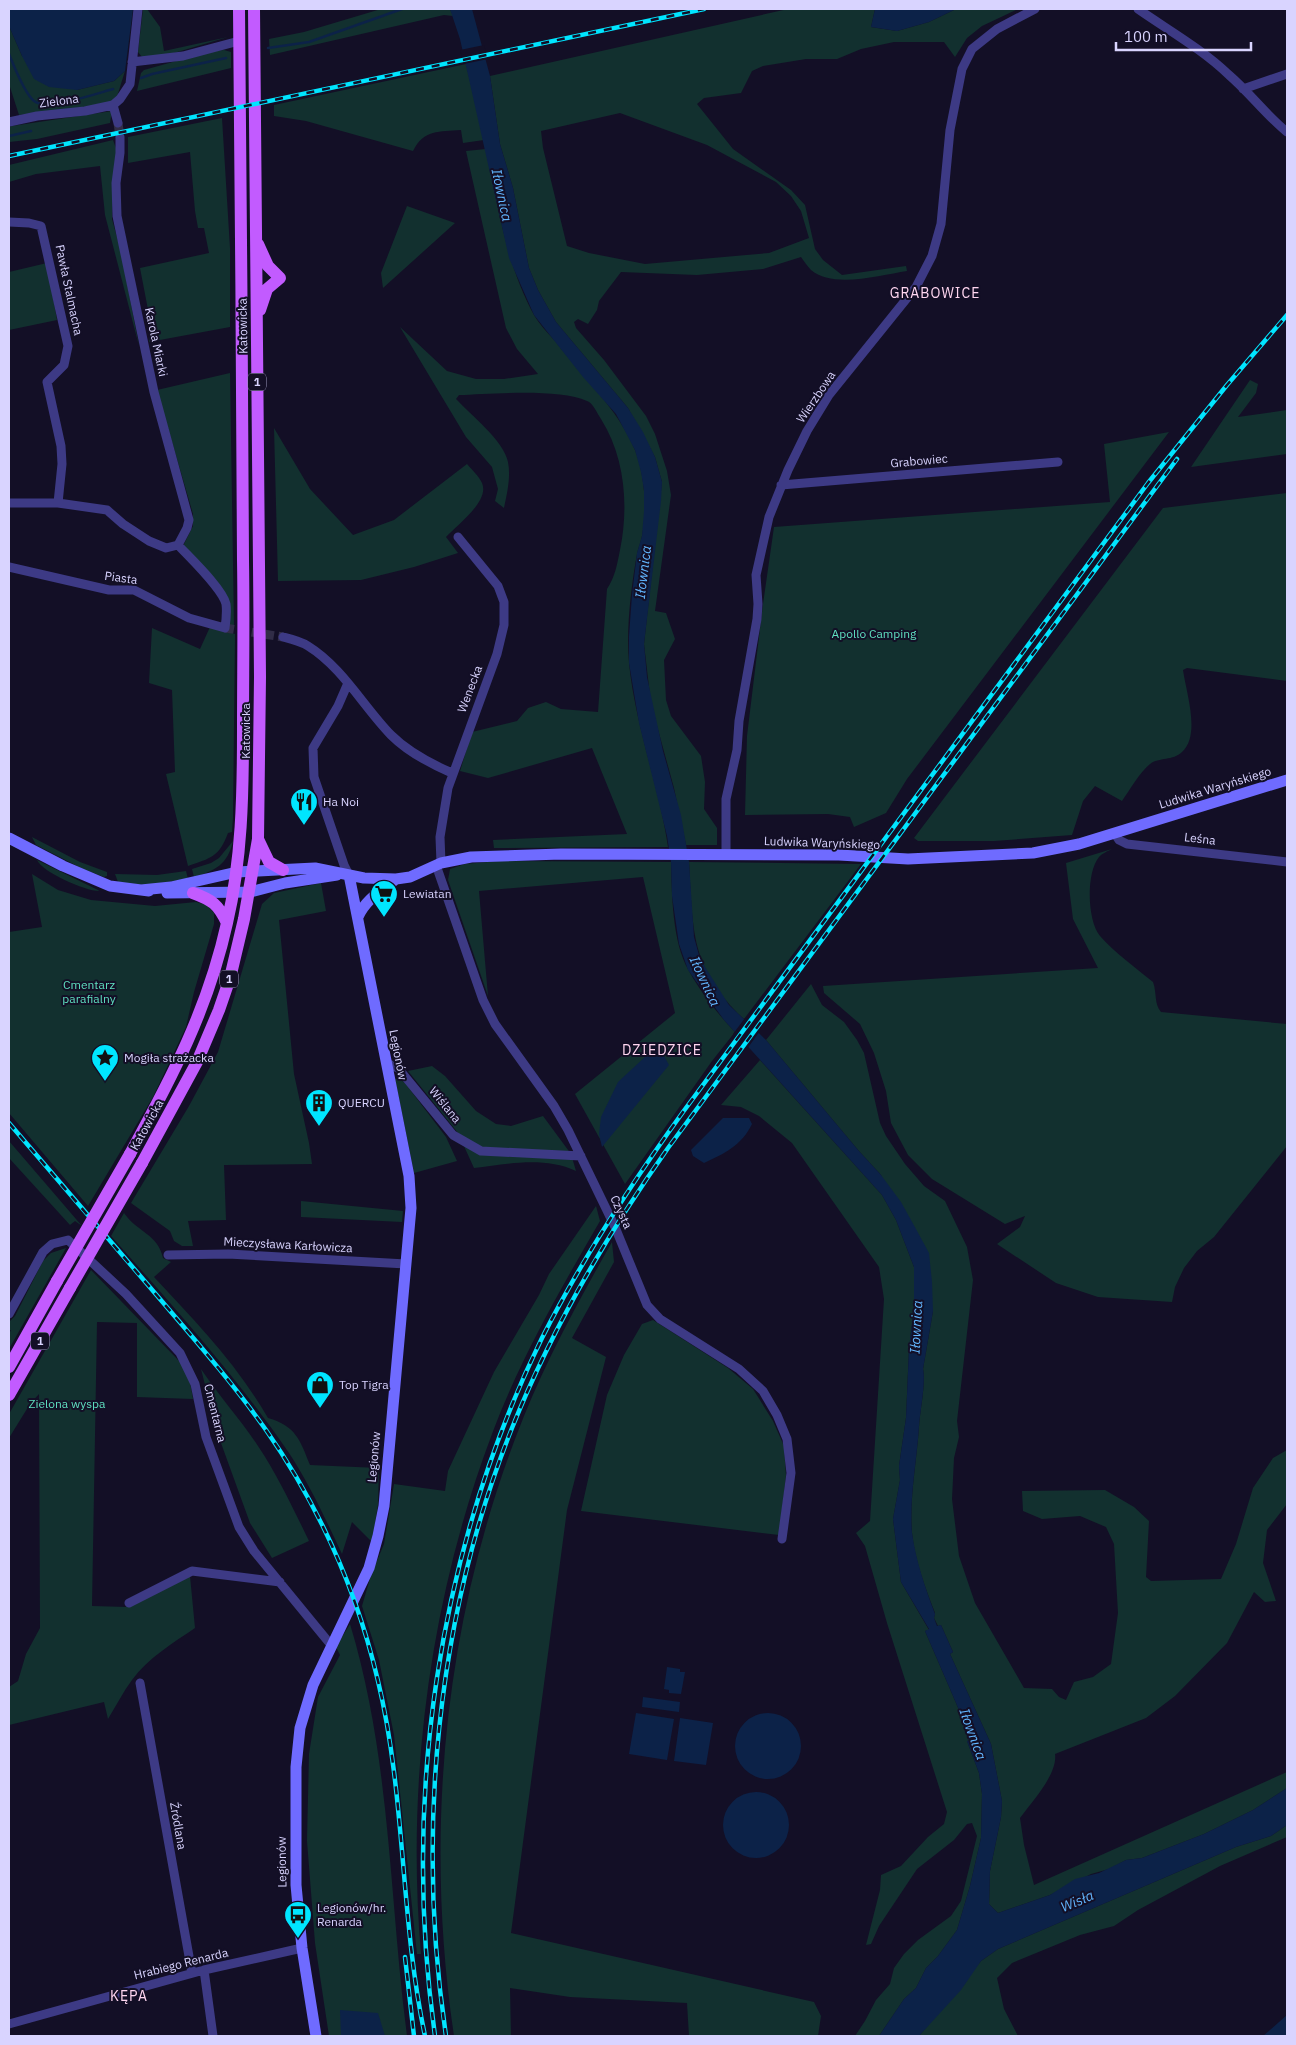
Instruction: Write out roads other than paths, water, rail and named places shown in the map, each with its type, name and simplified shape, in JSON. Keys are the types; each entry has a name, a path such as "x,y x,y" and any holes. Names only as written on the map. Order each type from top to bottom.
{"main road":[{"name":"Katowicka","path":"9,1367 171,1079 189,1040 214,972 234,892 242,819 244,624 239,9"},
{"name":"Katowicka","path":"9,1395 187,1082 208,1038 230,978 250,892 258,839 260,677 254,9"},
{"path":"256,240 268,266 280,278 267,289 257,325"},
{"path":"258,839 269,862 283,870"},
{"path":"193,893 212,900 221,910 227,923"}],"street":[{"path":"118,123 113,105 128,88 138,9"},
{"name":"Wierzbowa","path":"726,855 726,799 737,750 739,721 757,618 756,574 769,517 807,431 829,396 916,287 932,256 941,224 950,130 962,69 972,49 997,29 1035,9"},
{"path":"1138,9 1198,50 1229,74 1269,117 1287,132"},
{"path":"132,62 183,56 239,41"},
{"path":"1243,89 1287,74"},
{"name":"Zielona","path":"9,122 113,105"},
{"name":"Karola Miarki","path":"120,137 116,182 117,216 154,392 189,520 178,546"},
{"name":"Pawła Stalmacha","path":"9,222 41,226 68,346 64,365 48,382 47,388 61,446 62,464 58,504"},
{"name":"Grabowiec","path":"782,485 1058,462"},
{"path":"9,503 58,504 107,510 123,524 149,541 166,548 178,546"},
{"name":"Wenecka","path":"439,864 444,802 452,773 496,654 504,625 504,602 498,586 458,537"},
{"name":"Piasta","path":"9,568 109,590 134,590 189,618 225,628 226,604 222,596 200,568 178,546"},
{"path":"283,637 307,646 348,683 392,736 427,762 452,773"},
{"path":"346,875 314,777 313,748 338,706 348,683"},
{"name":"Ludwika Waryńskiego","path":"346,875 396,879 410,877 439,864 456,859 480,856 561,854 726,855 850,856 900,859 1033,853 1079,844 1115,834 1287,780"},
{"name":"Leśna","path":"1115,834 1119,840 1127,844 1287,862"},
{"path":"9,838 63,866 110,886 141,890 193,893 250,892 285,883 346,875"},
{"name":"Czysta","path":"439,864 473,973 491,1016 530,1075 554,1106 581,1156 615,1227 646,1304 660,1319 739,1368 763,1391 777,1415 787,1439 791,1473 782,1539"},
{"path":"141,890 184,884 237,872 315,868 346,875"},
{"name":"Legionów","path":"316,2036 302,1948 296,1884 296,1767 300,1728 313,1684 368,1568 378,1536 384,1506 411,1208 409,1176 358,917 346,875"},
{"path":"358,917 368,901 396,879"},
{"name":"Wiślana","path":"386,1063 398,1068 453,1135 481,1150 581,1156"},
{"name":"Cmentarna","path":"9,1314 43,1252 52,1244 68,1240 115,1284 180,1353 195,1384 206,1437 239,1527 254,1551 331,1644"},
{"name":"Mieczysława Karłowicza","path":"168,1255 228,1254 406,1264"},
{"path":"128,1603 192,1571 280,1582"},
{"name":"Źródlana","path":"140,1683 192,1973"},
{"name":"Hrabiego Renarda","path":"9,2024 192,1973 302,1948"},
{"path":"204,1970 213,2036"}],"water":[{"path":"9,9 133,9 125,71 114,81 77,90 49,87 34,79 9,26"},
{"path":"450,9 472,9 490,76 500,144 513,188 529,268 538,290 556,322 628,408 643,432 655,457 662,482 644,644 647,677 663,751 681,815 689,862 694,937 700,959 729,1005 766,1040 881,1175 901,1202 929,1253 933,1311 923,1369 923,1389 912,1493 912,1533 921,1574 935,1614 934,1618 937,1626 941,1625 953,1652 950,1654 991,1744 1002,1801 1001,1817 990,1871 989,1904 998,1913 1050,1895 1075,1879 1099,1873 1126,1860 1142,1858 1204,1834 1253,1810 1287,1788 1287,1825 1271,1836 1236,1847 998,1949 981,1961 961,1990 919,2036 879,2036 904,1999 916,1988 926,1968 938,1956 957,1930 981,1838 982,1794 979,1773 967,1741 972,1740 925,1631 929,1629 901,1582 893,1519 900,1480 899,1466 906,1418 909,1349 914,1307 914,1267 896,1220 882,1195 724,1020 688,970 679,944 672,896 671,862 667,836 639,723 629,663 632,595 637,553 642,536 644,511 644,490 641,472 635,450 616,414 583,377 534,315 509,258 460,39"},
{"path":"875,9 956,9 929,22 897,31 871,27"},
{"path":"658,1045 669,1065 602,1147 599,1134 601,1117 618,1082"},
{"path":"723,1118 749,1118 752,1124 738,1143 704,1163 693,1156 691,1150"},
{"path":"667,1667 680,1669 680,1672 685,1672 681,1694 669,1693 669,1690 664,1689"},
{"path":"643,1697 680,1702 679,1712 642,1707"},
{"path":"636,1713 674,1719 667,1760 629,1754"},
{"path":"768,1713 781,1716 791,1723 798,1733 801,1746 798,1759 791,1769 781,1776 768,1779 755,1776 745,1769 738,1759 735,1746 738,1733 745,1723 755,1716"},
{"path":"680,1718 713,1723 706,1765 674,1761"},
{"path":"756,1792 769,1795 779,1802 786,1812 789,1825 786,1838 779,1848 769,1855 756,1858 743,1855 733,1848 726,1838 723,1825 726,1812 733,1802 743,1795"},
{"path":"340,2010 378,2013 385,2036 341,2036"},
{"path":"1287,2015 1287,2036 1263,2036"}],"waterway":[{"path":"268,48 309,42 402,9"},
{"path":"9,54 30,97 41,104 61,103 113,89"},
{"path":"141,78 226,58"},
{"path":"9,136 31,131"}],"tunnel":[{"path":"118,123 120,137"},
{"path":"225,628 283,637"}],"railway":[{"path":"9,156 704,9"},
{"path":"435,2036 426,1947 423,1858 427,1768 437,1679 453,1591 476,1505 506,1420 542,1338 608,1222 683,1112 1148,483 1227,385 1287,315"},
{"path":"446,2036 437,1960 433,1882 434,1805 439,1728 450,1651 465,1575 486,1500 512,1428 545,1354 602,1249 668,1148 1177,459"},
{"path":"9,1123 193,1338 252,1411 303,1489 334,1550 359,1614 369,1647 387,1725 399,1813 411,1947 425,2036"},
{"path":"405,1957 414,2036"}],"place":[{"name":"Ha Noi","path":"304,826"},
{"name":"Lewiatan","path":"384,918"},
{"name":"Mogiła strażacka","path":"105,1082"},
{"name":"QUERCU","path":"319,1127"},
{"name":"Top Tigra","path":"320,1409"},
{"name":"Legionów/hr. Renarda","path":"298,1939"}],"district":[{"name":"GRABOWICE","path":"935,293"},
{"name":"DZIEDZICE","path":"662,1050"},
{"name":"KĘPA","path":"129,1996"}],"water label":[{"name":"Iłownica","path":"502,195"},
{"name":"Iłownica","path":"643,572"},
{"name":"Iłownica","path":"705,981"},
{"name":"Iłownica","path":"916,1327"},
{"name":"Iłownica","path":"973,1734"},
{"name":"Wisła","path":"1077,1901"}],"park label":[{"name":"Apollo Camping","path":"874,634"},
{"name":"Cmentarz parafialny","path":"89,992"},
{"name":"Zielona wyspa","path":"67,1404"}]}
